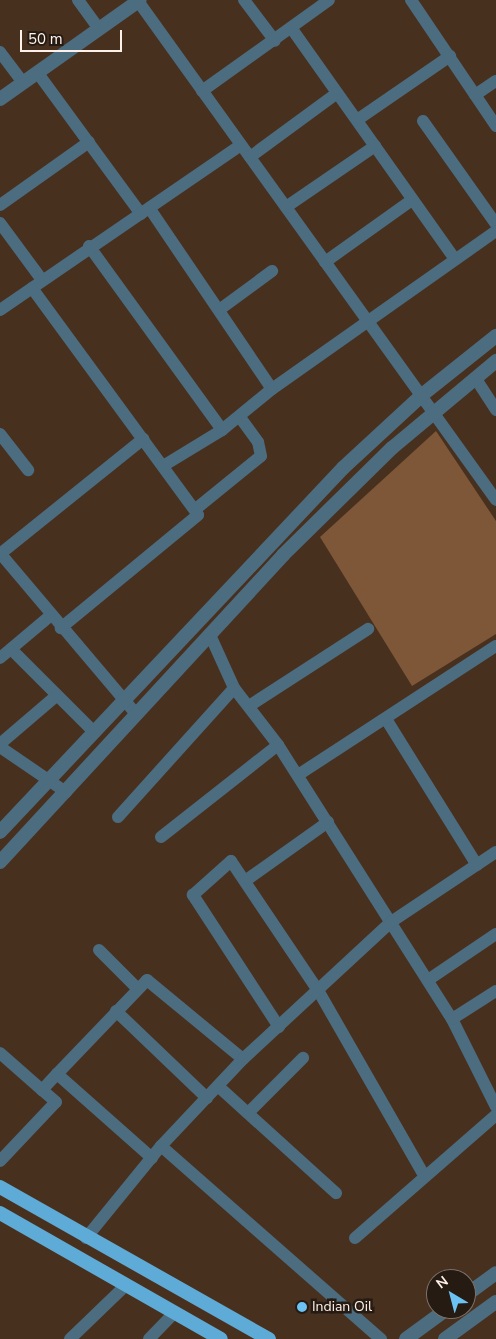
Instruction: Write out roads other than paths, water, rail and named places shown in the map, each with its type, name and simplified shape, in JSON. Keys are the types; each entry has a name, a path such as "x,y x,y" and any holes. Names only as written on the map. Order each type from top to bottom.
{"highway":[{"path":"0,1187 86,1238 269,1339"},
{"path":"0,1213 174,1314 221,1339"}],"street":[{"path":"78,0 98,28"},
{"path":"244,0 275,41"},
{"path":"202,91 292,29 329,0"},
{"path":"411,0 496,126"},
{"path":"0,99 98,28 139,1 496,500"},
{"path":"292,29 455,259"},
{"path":"0,52 23,82"},
{"path":"356,120 450,56"},
{"path":"37,72 219,310 272,388"},
{"path":"475,95 496,81"},
{"path":"250,157 337,93"},
{"path":"423,121 496,224"},
{"path":"0,206 89,142"},
{"path":"0,310 89,246 145,211 241,145"},
{"path":"286,207 375,146"},
{"path":"325,262 412,200"},
{"path":"0,223 42,280"},
{"path":"163,466 222,430 240,417 272,388 369,322 496,231"},
{"path":"89,246 222,430"},
{"path":"219,310 272,271"},
{"path":"32,288 163,466 198,508 198,515 61,628"},
{"path":"0,832 264,548 422,395 496,336"},
{"path":"0,862 283,555 434,413 496,361"},
{"path":"476,378 496,410"},
{"path":"198,508 261,456 258,442 240,417"},
{"path":"0,434 28,470"},
{"path":"136,715 50,616 0,553 143,439"},
{"path":"0,658 50,616"},
{"path":"249,706 368,629"},
{"path":"210,635 234,688 278,745 298,775 452,1019 496,1107"},
{"path":"298,775 386,720 496,646"},
{"path":"11,649 93,731"},
{"path":"118,817 234,688"},
{"path":"56,696 0,746 66,792"},
{"path":"386,720 476,865"},
{"path":"161,837 278,745"},
{"path":"245,881 328,822"},
{"path":"86,1238 162,1146 244,1059 319,992 391,922 496,852"},
{"path":"279,1027 193,895 231,861 319,992 424,1175"},
{"path":"428,980 496,934"},
{"path":"99,950 138,989"},
{"path":"42,1090 147,980 244,1059"},
{"path":"452,1019 496,991"},
{"path":"116,1011 207,1098"},
{"path":"0,1053 56,1102 0,1161"},
{"path":"248,1113 303,1058"},
{"path":"57,1074 152,1158"},
{"path":"219,1087 336,1193"},
{"path":"354,1238 424,1175 496,1115"},
{"path":"162,1146 381,1339"},
{"path":"476,1288 496,1273"},
{"path":"70,1339 125,1286"},
{"path":"445,1339 496,1302"},
{"path":"149,1339 174,1314"},
{"path":"406,1339 433,1319"}],"place":[{"name":"Indian Oil","path":"302,1307"}]}
